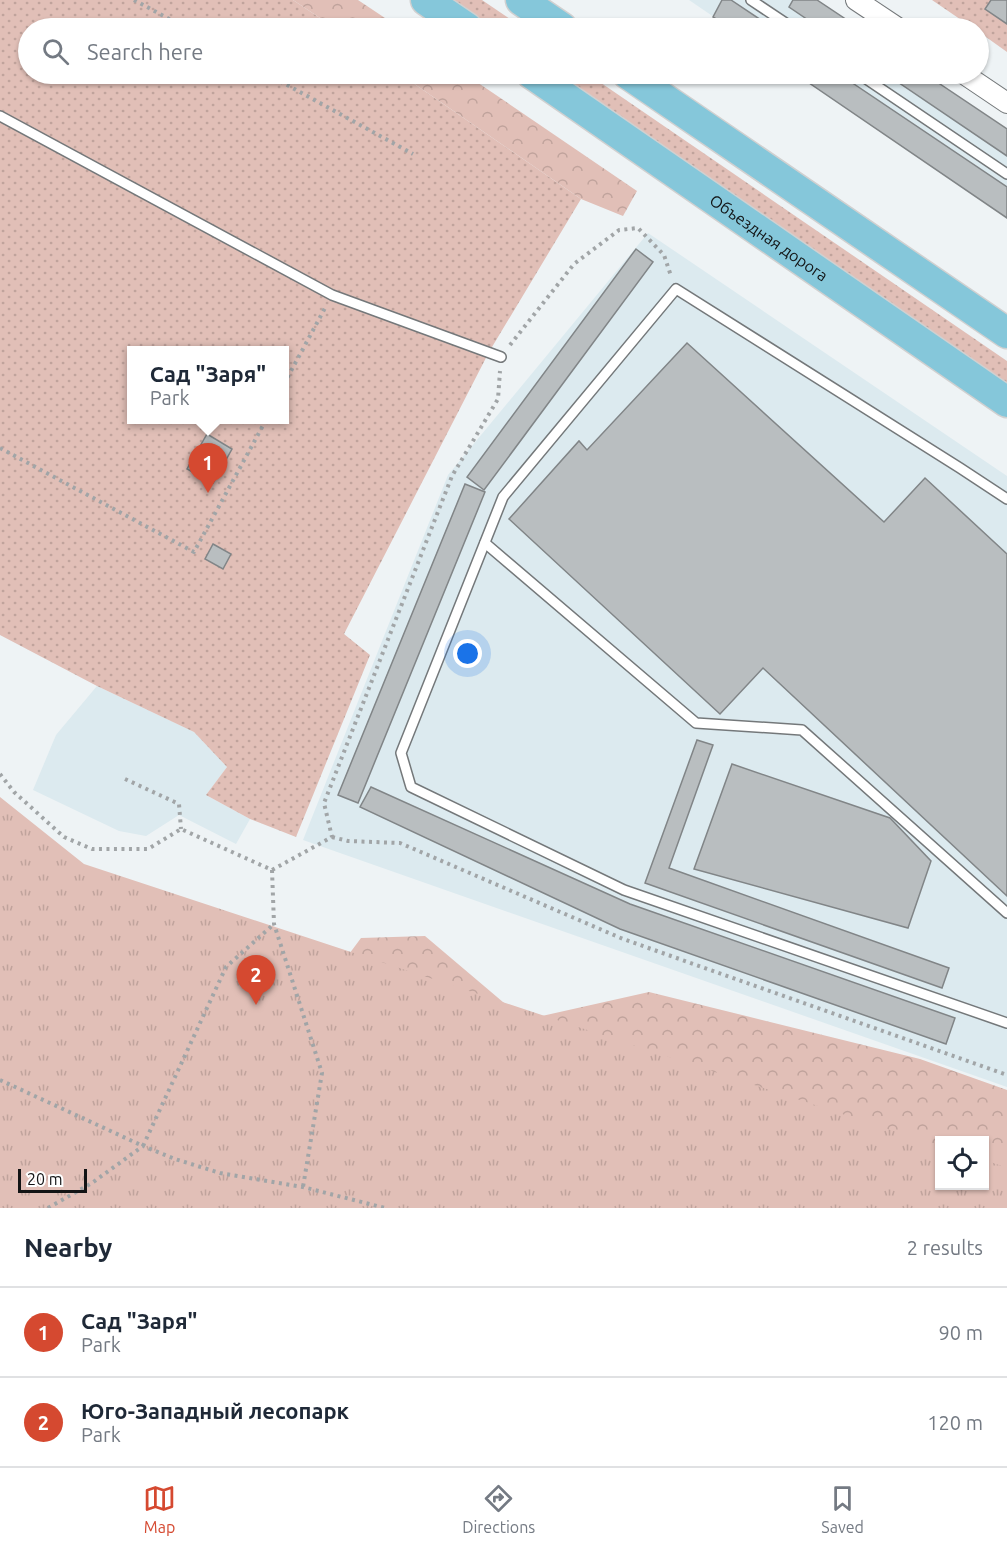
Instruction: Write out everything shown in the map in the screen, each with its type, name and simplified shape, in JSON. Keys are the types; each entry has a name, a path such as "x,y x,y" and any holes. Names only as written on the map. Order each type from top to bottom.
{"main road":[{"path":"426,0 452,18"},
{"path":"521,0 547,18"},
{"name":"Объездная дорога","path":"546,84 1007,402"},
{"path":"643,84 1007,333"}],"street":[{"path":"856,0 883,18"},
{"path":"978,84 1007,103"}],"lane":[{"path":"751,0 778,18"},
{"path":"875,84 1007,174"},
{"path":"0,116 332,294 501,357"},
{"path":"1007,499 676,289 503,497 401,753 411,787 624,890 1007,1023"},
{"path":"484,543 696,723 802,730 1007,913"}],"path":[{"path":"134,0 167,18"},
{"path":"285,84 413,154"},
{"path":"332,837 324,803 453,476 498,399 501,357 574,264 619,230 638,228 664,255 676,289"},
{"path":"289,376 332,294"},
{"path":"0,447 194,552 264,424"},
{"path":"0,774 14,792 64,837 92,849 148,849 181,829"},
{"path":"125,779 179,804 181,829"},
{"path":"181,829 272,870"},
{"path":"272,870 332,837 348,841 400,843 623,939 1007,1075"},
{"path":"272,870 274,924 322,1073 303,1187"},
{"path":"48,1208 92,1183 143,1146 226,967 274,924"},
{"path":"0,1080 175,1159 220,1173 303,1187 385,1208"}],"shaded area":[{"path":"689,0 817,0 844,18 715,18"},
{"path":"811,84 940,84 1007,129 1007,218"},
{"path":"648,233 1007,476 1007,1087 303,840 448,475"},
{"path":"97,686 194,732 227,767 206,795 250,819 236,844 179,815 146,836 119,831 33,790 56,735"}],"green space":[{"path":"0,0 293,0 320,18 18,18 18,84 414,84 581,199 489,352 344,634 370,655 296,837 250,819 206,795 227,767 194,732 97,686 0,635"},
{"path":"293,0 358,0 385,18 320,18"},
{"path":"441,0 482,0 508,18 467,18"},
{"path":"932,0 1007,0 1007,52 989,39 989,18 958,18"},
{"path":"414,84 480,84 637,191 623,216 581,199"},
{"path":"562,84 603,84 1007,361 1007,387"},
{"path":"0,797 84,864 935,1145 935,1190 989,1190 989,1161 1007,1168 1007,1208 0,1208"},
{"path":"425,936 524,1020 649,992 920,1059 1007,1090 1007,1208 0,1208 0,1051 222,1125 361,938"}],"building":[{"path":"722,0 731,0 758,18 715,18 713,17"},
{"path":"793,0 817,0 844,18 805,18 789,7"},
{"path":"991,0 1007,0 1007,24 985,9"},
{"path":"811,84 854,84 1007,187 1007,218"},
{"path":"901,84 940,84 1007,129 1007,156"},
{"path":"636,249 653,262 484,490 467,477"},
{"path":"687,343 884,522 925,478 1007,554 1007,896 763,668 720,714 509,519 579,441 587,450"},
{"path":"207,434 232,449 213,483 187,469"},
{"path":"465,484 485,492 358,803 338,795"},
{"path":"213,544 231,554 223,569 205,559"},
{"path":"697,740 713,745 669,868 949,968 942,988 645,883"},
{"path":"732,764 890,818 931,861 908,928 694,869"},
{"path":"371,787 630,904 955,1018 946,1044 620,929 360,807"}],"place":[{"name":"Сад \"Заря\"","path":"208,493"},
{"name":"Юго-Западный лесопарк","path":"256,1005"}]}
